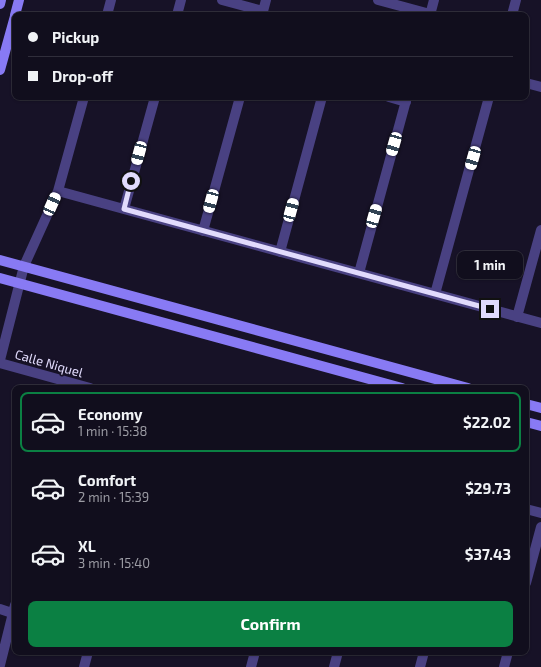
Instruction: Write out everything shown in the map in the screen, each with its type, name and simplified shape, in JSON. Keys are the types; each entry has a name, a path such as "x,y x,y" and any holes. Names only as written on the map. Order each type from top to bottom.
{"street":[{"path":"0,4 1,0"},
{"path":"16,12 19,0"},
{"path":"108,12 111,0"},
{"path":"178,12 182,0"},
{"path":"222,0 260,12"},
{"path":"263,12 266,0"},
{"path":"378,0 420,12"},
{"path":"431,12 434,0"},
{"path":"513,12 516,0"},
{"path":"0,69 12,27"},
{"path":"529,84 541,87"},
{"path":"0,360 24,266 58,191 83,100"},
{"path":"124,209 154,100"},
{"path":"203,231 239,100"},
{"path":"280,252 321,100"},
{"path":"359,273 407,100"},
{"path":"435,294 489,100"},
{"path":"58,191 541,323"},
{"path":"517,317 541,230"},
{"path":"0,260 457,385"},
{"path":"0,278 391,385"},
{"path":"203,333 208,317"},
{"name":"Calle Niquel","path":"0,363 72,385"},
{"path":"380,382 385,365"},
{"path":"529,405 541,408"},
{"path":"529,423 541,426"},
{"path":"529,510 541,513"},
{"path":"529,572 541,527"},
{"path":"0,609 12,611"},
{"path":"0,665 12,619"},
{"path":"84,667 87,655"},
{"path":"251,667 254,655"},
{"path":"334,667 337,655"},
{"path":"420,667 423,655"},
{"path":"504,667 507,655"}],"route":[{"path":"131,181 124,209 490,309"}]}
